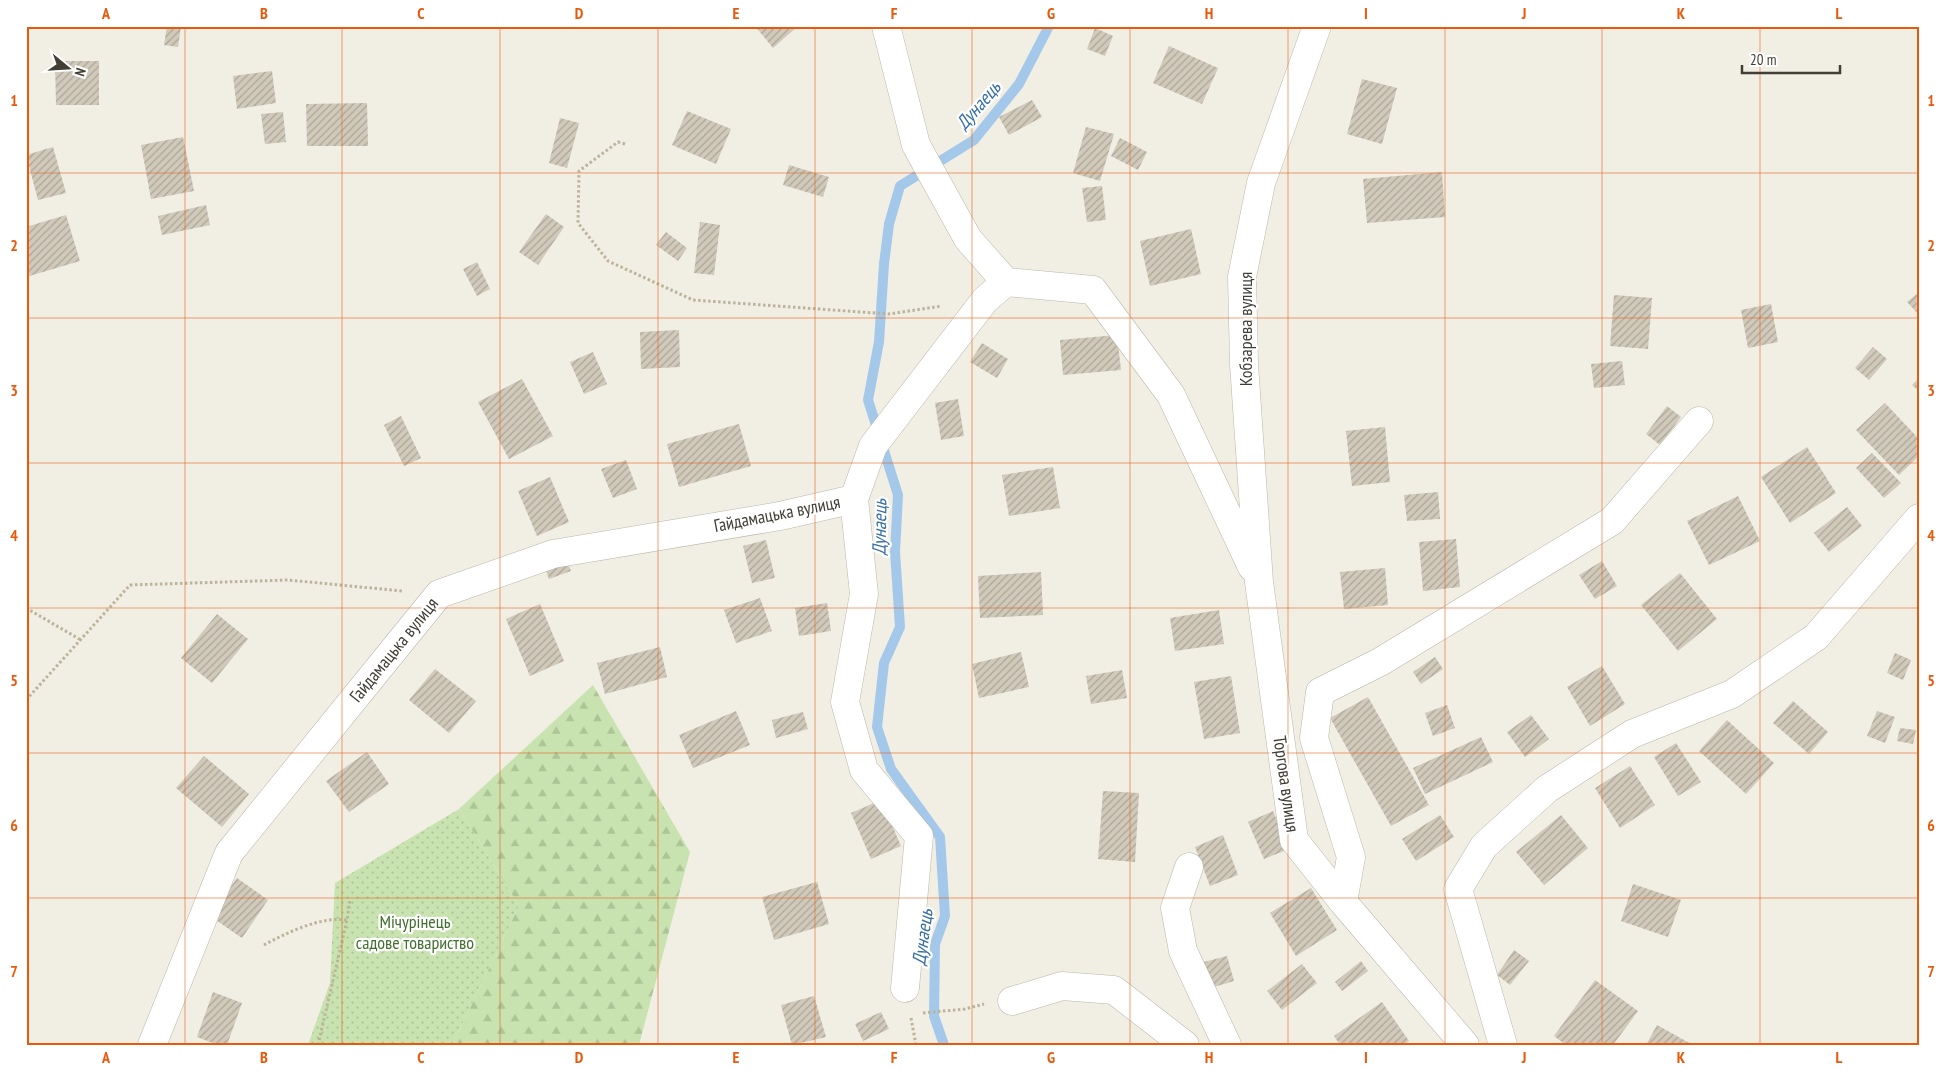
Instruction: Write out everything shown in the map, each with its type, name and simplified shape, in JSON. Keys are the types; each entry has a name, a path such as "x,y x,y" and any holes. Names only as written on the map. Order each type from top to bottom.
{"street":[{"path":"886,26 916,145 968,238 1006,282 1093,290 1171,395 1259,582"},
{"name":"Кобзарева вулиця","path":"1259,582 1244,364 1242,277 1261,183 1317,26"},
{"path":"905,988 919,836 864,770 845,702 864,594 854,499 872,446 985,300 1006,282"},
{"path":"1343,902 1351,858 1314,738 1320,692 1380,662 1612,521 1699,421"},
{"name":"Гайдамацька вулиця","path":"152,1045 229,852 439,594 553,554 780,516 854,499"},
{"path":"1503,1045 1458,889 1484,846 1547,789 1632,734 1732,694 1816,637 1919,518"},
{"name":"Торгова вулиця","path":"1259,582 1294,840 1343,902 1465,1045"},
{"path":"1189,867 1175,908 1183,951 1227,1045"},
{"path":"1012,1001 1062,986 1114,990 1185,1045"}],"path":[{"path":"625,144 618,142 579,171 578,223 608,260 693,300 890,314 985,300"},
{"path":"26,700 130,585 288,580 439,594"},
{"path":"26,608 81,640"},
{"path":"318,1045 350,900"},
{"path":"264,945 287,932 336,918 347,920"},
{"path":"920,1014 965,1009"}],"green space":[{"path":"593,685 690,852 639,1045 452,1045 519,906 459,809"},
{"name":"Мічурінець садове товариство","path":"459,809 519,906 452,1045 308,1045 330,983 335,883"}],"building":[{"path":"167,26 181,26 178,47 164,45"},
{"path":"755,26 797,26 797,27 773,48"},
{"path":"1095,28 1113,36 1105,56 1087,49"},
{"path":"1169,46 1218,68 1202,104 1153,83"},
{"path":"55,61 99,61 99,105 56,105"},
{"path":"272,71 276,103 237,109 233,76"},
{"path":"1362,79 1397,88 1382,144 1347,134"},
{"path":"1032,100 1042,117 1009,135 999,117"},
{"path":"367,103 368,146 307,146 306,104"},
{"path":"687,111 731,129 716,164 672,145"},
{"path":"283,112 286,142 265,144 261,114"},
{"path":"560,118 579,123 567,168 549,163"},
{"path":"1086,127 1114,134 1100,181 1073,173"},
{"path":"183,137 194,191 151,199 141,145"},
{"path":"1120,138 1147,152 1138,170 1111,156"},
{"path":"53,147 66,193 38,200 26,155"},
{"path":"789,165 829,177 823,197 783,185"},
{"path":"1442,172 1445,217 1367,223 1363,179"},
{"path":"1102,186 1106,220 1087,222 1082,188"},
{"path":"206,205 210,225 162,235 158,216"},
{"path":"546,214 564,227 538,265 519,252"},
{"path":"66,215 80,261 26,277 26,227"},
{"path":"700,222 720,225 714,275 694,273"},
{"path":"1191,229 1201,274 1150,286 1140,241"},
{"path":"666,232 687,248 678,261 656,245"},
{"path":"477,262 490,289 477,296 463,269"},
{"path":"1919,292 1919,315 1907,302"},
{"path":"1614,295 1652,298 1648,349 1610,346"},
{"path":"1771,304 1778,342 1748,348 1741,310"},
{"path":"679,330 680,367 641,369 640,332"},
{"path":"1117,335 1121,370 1063,375 1060,340"},
{"path":"982,343 1008,359 997,378 970,362"},
{"path":"1873,347 1887,359 1869,380 1855,368"},
{"path":"593,352 607,384 584,394 570,362"},
{"path":"1622,361 1625,385 1594,388 1591,364"},
{"path":"1919,378 1919,391 1912,385"},
{"path":"522,379 553,436 509,459 478,402"},
{"path":"958,399 964,436 941,440 935,403"},
{"path":"1885,403 1919,439 1919,456 1899,475 1856,430"},
{"path":"1667,406 1681,417 1660,445 1646,434"},
{"path":"401,416 421,458 404,466 384,425"},
{"path":"739,424 751,466 679,487 667,444"},
{"path":"1385,427 1390,482 1352,486 1346,431"},
{"path":"1807,447 1836,493 1790,523 1761,477"},
{"path":"1872,453 1901,483 1884,498 1856,468"},
{"path":"626,460 637,489 613,498 601,469"},
{"path":"1053,467 1060,508 1009,516 1002,475"},
{"path":"550,477 569,522 537,536 518,491"},
{"path":"1438,492 1440,519 1407,521 1404,495"},
{"path":"1738,496 1760,541 1709,565 1687,521"},
{"path":"1847,507 1862,526 1829,552 1814,533"},
{"path":"1456,539 1460,587 1423,591 1419,542"},
{"path":"766,540 775,578 752,583 743,546"},
{"path":"567,561 571,571 549,579 545,568"},
{"path":"1602,561 1617,586 1595,599 1579,575"},
{"path":"1385,568 1388,605 1344,609 1340,572"},
{"path":"1041,572 1043,615 980,618 978,576"},
{"path":"1680,573 1717,619 1678,651 1641,605"},
{"path":"760,598 772,631 736,643 724,610"},
{"path":"827,603 831,631 799,636 795,608"},
{"path":"540,604 564,661 530,676 506,619"},
{"path":"1219,610 1224,644 1175,651 1170,618"},
{"path":"217,614 248,639 212,683 181,658"},
{"path":"660,647 667,677 605,694 597,663"},
{"path":"1021,652 1029,687 979,698 972,664"},
{"path":"1895,653 1911,660 1903,680 1887,673"},
{"path":"1435,657 1443,669 1421,684 1413,672"},
{"path":"1602,666 1625,704 1590,726 1567,687"},
{"path":"435,669 476,701 449,733 409,700"},
{"path":"1122,670 1127,698 1091,704 1086,676"},
{"path":"1231,676 1240,733 1204,739 1194,682"},
{"path":"1368,697 1429,805 1391,826 1330,718"},
{"path":"1793,701 1828,732 1809,754 1773,723"},
{"path":"1447,705 1455,728 1433,736 1425,713"},
{"path":"736,711 750,745 693,768 679,735"},
{"path":"1877,711 1895,717 1885,743 1867,736"},
{"path":"803,712 808,729 776,738 772,720"},
{"path":"1531,715 1549,739 1525,757 1507,732"},
{"path":"1727,720 1774,763 1746,794 1699,751"},
{"path":"1900,728 1916,730 1913,744 1897,741"},
{"path":"1481,737 1493,762 1425,794 1413,768"},
{"path":"1676,743 1701,782 1678,796 1654,757"},
{"path":"367,752 389,784 349,812 326,781"},
{"path":"204,756 249,794 222,827 176,788"},
{"path":"1630,766 1655,805 1620,828 1595,788"},
{"path":"1103,791 1139,793 1135,862 1098,859"},
{"path":"881,800 901,846 871,859 851,813"},
{"path":"1273,811 1289,849 1264,859 1248,822"},
{"path":"1440,815 1454,837 1416,861 1402,839"},
{"path":"1561,815 1588,848 1544,885 1516,852"},
{"path":"1223,835 1238,875 1210,886 1195,847"},
{"path":"237,878 268,900 242,938 210,916"},
{"path":"817,882 829,924 774,940 762,897"},
{"path":"1633,884 1681,900 1668,937 1621,921"},
{"path":"1311,888 1337,930 1296,956 1270,913"},
{"path":"1514,950 1529,961 1510,985 1497,975"},
{"path":"1227,956 1234,981 1207,989 1200,963"},
{"path":"1361,961 1368,971 1342,991 1335,982"},
{"path":"1302,964 1317,983 1282,1010 1267,991"},
{"path":"1595,980 1638,1011 1613,1045 1566,1045 1554,1036"},
{"path":"213,992 242,1003 227,1045 218,1045 197,1037"},
{"path":"814,996 826,1037 792,1045 781,1005"},
{"path":"1382,1002 1409,1041 1403,1045 1340,1045 1334,1036"},
{"path":"881,1012 889,1029 863,1041 855,1024"},
{"path":"1657,1025 1693,1045 1646,1045"}],"waterway":[{"name":"Дунаець","path":"944,1045 934,1016 935,944 945,916 940,837 891,769 877,727 884,663 900,627 895,552 898,495 868,400 879,342 884,264 889,224 900,186 974,140 1019,84 1049,26"}]}
